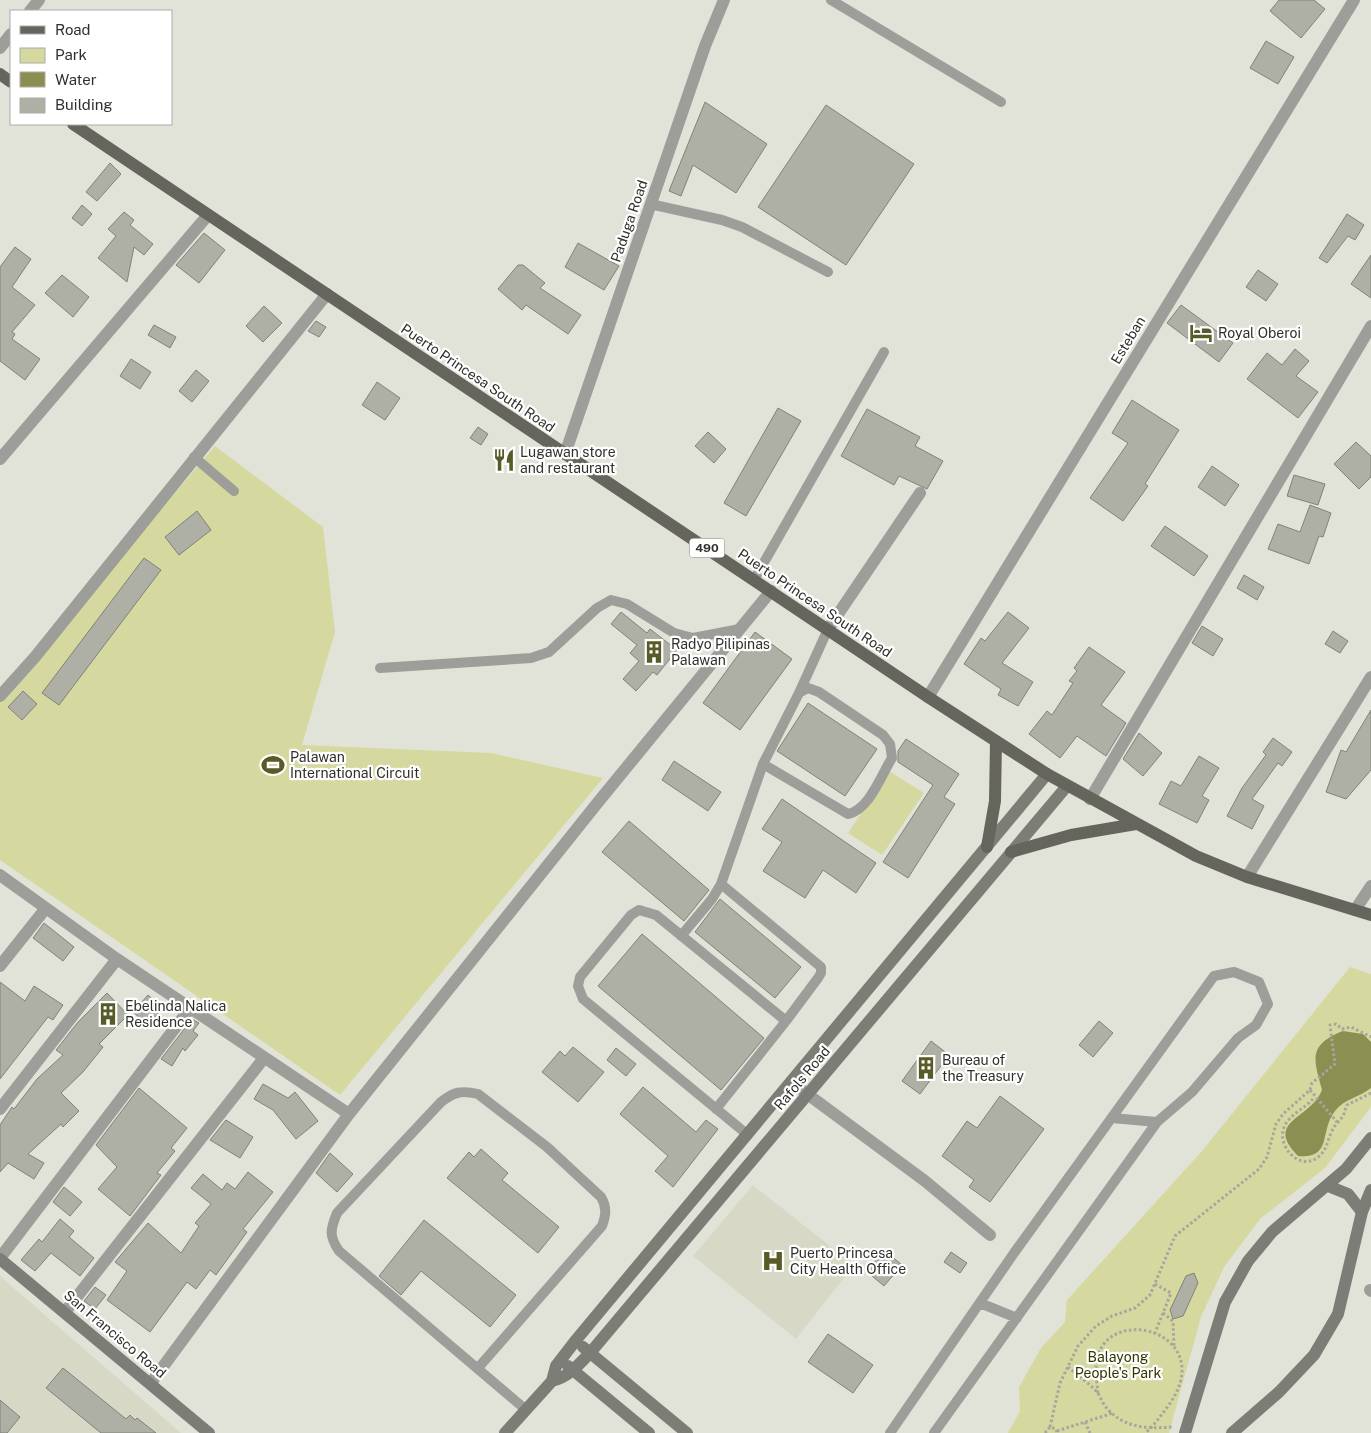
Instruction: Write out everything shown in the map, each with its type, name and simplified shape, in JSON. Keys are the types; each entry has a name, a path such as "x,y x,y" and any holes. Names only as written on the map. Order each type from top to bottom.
{"main road":[{"name":"Puerto Princesa South Road","path":"74,125 1047,774 1196,856 1247,877 1371,915"},
{"path":"987,847 995,801 996,741"},
{"path":"1011,852 1071,835 1136,824"}],"street":[{"path":"31,10 39,0"},
{"name":"Paduga Road","path":"566,454 704,46 724,0"},
{"name":"Esteban","path":"928,696 1354,0"},
{"path":"0,48 10,35"},
{"path":"0,459 208,215"},
{"path":"0,696 35,657 326,294"},
{"path":"1090,799 1371,326"},
{"path":"828,629 920,493"},
{"path":"151,1383 349,1114 599,800 771,591"},
{"path":"1247,877 1371,677"},
{"name":"Rafols Road","path":"504,1433 552,1381 560,1360 576,1340 1047,774"},
{"name":"Rafols Road","path":"552,1381 560,1379 573,1370 590,1352 1067,786"},
{"path":"0,875 117,959 349,1114"},
{"path":"1355,910 1371,886"},
{"path":"0,966 46,908"},
{"path":"0,1109 117,959"},
{"path":"0,1258 191,1007"},
{"path":"65,1312 264,1058"},
{"path":"791,1082 925,1181 990,1235"},
{"path":"1189,1431 1225,1302 1248,1261 1272,1232 1346,1169 1371,1138"},
{"path":"1328,1186 1348,1194 1362,1212"},
{"path":"1232,1433 1279,1392 1314,1355 1338,1314 1362,1212 1371,1190"},
{"name":"San Francisco Road","path":"0,1258 209,1433"},
{"path":"576,1340 687,1433"},
{"path":"560,1360 649,1433"}],"lane":[{"path":"831,0 1000,102"},
{"path":"650,204 742,227 828,272"},
{"path":"754,580 884,352"},
{"path":"194,457 234,491"},
{"path":"380,668 531,658 549,652 597,608 611,600 627,604 674,633 693,638 740,629"},
{"path":"681,936 712,899 721,884 763,764 799,693 828,629"},
{"path":"763,764 848,814 857,812 864,805 892,758 890,744 882,735 813,689 808,688 799,693"},
{"path":"716,1109 786,1021 821,973 821,967 721,884"},
{"path":"748,1135 583,999 578,986 580,977 632,915 639,910 656,915 786,1021"},
{"path":"890,1433 980,1303 1214,976 1234,972 1260,982 1268,1004 1256,1025 1238,1038 1192,1092 1157,1122 934,1433"},
{"path":"478,1368 602,1226 605,1217 605,1204 601,1197 547,1147 478,1094 465,1091 454,1092 441,1102 336,1213 332,1225 332,1240 339,1251 525,1409"},
{"path":"1112,1118 1157,1122"},
{"path":"980,1303 1016,1318"}],"path":[{"path":"1045,1433 1050,1427 1060,1383 1078,1346 1096,1326 1112,1316 1135,1308 1150,1295 1175,1236 1259,1170 1267,1157 1276,1124 1283,1114 1310,1090 1312,1083 1335,1064 1330,1025 1336,1024 1342,1029 1352,1028 1371,1037"},
{"path":"1310,1090 1337,1122"},
{"path":"1313,1099 1290,1118 1285,1125 1281,1142 1297,1159 1310,1161 1318,1158 1325,1150 1337,1122 1342,1118 1347,1105 1371,1093"},
{"path":"1155,1284 1171,1293 1156,1333"},
{"path":"1163,1313 1173,1321 1174,1346"},
{"path":"1098,1393 1096,1372 1098,1354 1107,1342 1118,1333 1132,1329 1156,1333 1167,1338 1174,1346 1182,1366 1182,1382 1177,1396 1145,1433"},
{"path":"1068,1367 1098,1393 1106,1408 1136,1427 1189,1431"},
{"path":"1050,1427 1057,1432 1113,1413"},
{"path":"1085,1422 1090,1433"}],"shaded area":[{"name":"Puerto Princesa City Health Office","path":"753,1185 854,1265 796,1339 693,1256"},
{"path":"0,1276 181,1433 0,1433"}],"green space":[{"name":"Palawan International Circuit","path":"215,446 323,527 335,632 302,745 491,753 603,778 340,1095 0,860 0,699"},
{"path":"889,771 924,793 882,855 848,833"},
{"name":"Balayong People's Park","path":"1350,967 1371,974 1371,1107 1325,1168 1260,1219 1224,1267 1201,1317 1169,1433 1008,1433 1020,1411 1019,1387 1041,1348 1065,1322 1067,1300 1202,1151"}],"water":[{"path":"1343,1031 1363,1034 1371,1042 1371,1088 1343,1104 1335,1111 1327,1127 1324,1142 1316,1153 1309,1156 1298,1156 1285,1135 1287,1127 1309,1108 1322,1090 1316,1062 1318,1048 1331,1036"}],"building":[{"path":"1279,0 1314,0 1325,9 1301,38 1270,11"},
{"path":"1266,41 1294,57 1278,84 1250,68"},
{"path":"705,102 767,144 736,193 693,165 681,196 669,191"},
{"path":"826,105 914,164 846,265 758,207"},
{"path":"110,163 121,174 97,201 86,192"},
{"path":"82,205 92,214 82,226 72,218"},
{"path":"124,212 134,220 130,225 153,244 144,255 134,247 127,282 98,258 116,236 108,229"},
{"path":"1347,214 1364,225 1355,240 1348,236 1327,263 1319,258"},
{"path":"204,233 225,250 199,283 176,265"},
{"path":"578,243 619,266 604,290 565,267"},
{"path":"15,247 31,259 12,287 35,305 12,332 15,334 12,339 40,359 25,380 0,361 0,267"},
{"path":"1371,255 1371,298 1351,284"},
{"path":"518,265 523,265 545,283 540,288 581,315 568,334 526,305 522,310 498,289"},
{"path":"1258,270 1278,284 1266,301 1246,287"},
{"path":"62,275 89,297 73,317 45,293"},
{"path":"1181,305 1233,343 1219,362 1167,323"},
{"path":"264,306 282,323 263,342 246,326"},
{"path":"316,321 326,327 319,337 308,331"},
{"path":"154,325 176,337 170,348 148,335"},
{"path":"1295,349 1309,361 1296,376 1318,392 1298,418 1247,379 1267,353 1282,365"},
{"path":"131,359 151,372 140,389 120,376"},
{"path":"196,370 209,381 192,402 179,391"},
{"path":"377,382 400,398 385,420 362,405"},
{"path":"1132,400 1179,430 1145,484 1148,486 1123,521 1090,498 1128,443 1112,433"},
{"path":"778,408 801,421 746,516 724,503"},
{"path":"867,409 920,437 915,446 943,461 927,489 899,476 894,485 841,456"},
{"path":"478,427 488,434 481,445 470,438"},
{"path":"708,432 726,449 714,463 695,446"},
{"path":"1356,442 1371,456 1371,477 1359,489 1334,464"},
{"path":"1212,466 1239,485 1225,506 1198,487"},
{"path":"1294,475 1325,484 1318,505 1287,496"},
{"path":"1310,505 1331,513 1323,537 1319,536 1309,564 1268,549 1278,524 1300,532"},
{"path":"197,511 211,530 179,555 165,537"},
{"path":"1165,526 1208,556 1194,576 1151,546"},
{"path":"144,558 161,570 59,705 42,693"},
{"path":"1244,575 1264,587 1257,600 1237,588"},
{"path":"621,612 647,633 650,629 677,650 657,675 653,672 636,691 623,679 639,661 630,653 637,645 611,624"},
{"path":"1008,612 1029,628 1002,663 1033,682 1018,706 998,695 1001,689 964,664 981,638 985,641"},
{"path":"1202,626 1223,639 1213,656 1192,643"},
{"path":"1333,631 1348,641 1340,653 1325,644"},
{"path":"755,632 792,659 740,730 703,703"},
{"path":"1089,647 1125,672 1101,705 1126,723 1106,756 1077,736 1060,758 1029,734 1047,711 1052,715 1073,683 1069,681 1077,671 1074,668"},
{"path":"23,691 37,704 22,720 8,707"},
{"path":"808,703 877,749 845,796 777,751"},
{"path":"1371,710 1371,770 1346,799 1326,792 1341,750 1346,752"},
{"path":"1139,733 1162,753 1143,776 1123,759"},
{"path":"1273,738 1292,752 1282,766 1278,763 1252,799 1264,806 1252,829 1227,816 1242,788 1266,755 1263,752"},
{"path":"906,739 959,774 944,797 955,804 908,878 883,862 933,785 898,762 898,751"},
{"path":"1199,756 1219,768 1202,796 1209,800 1197,823 1159,804 1171,781 1181,786"},
{"path":"674,761 721,792 708,811 662,780"},
{"path":"782,799 876,863 856,893 823,870 805,898 763,871 782,842 762,829"},
{"path":"629,821 709,890 684,921 602,852"},
{"path":"720,899 801,967 775,998 695,932"},
{"path":"44,923 74,947 63,961 33,938"},
{"path":"642,934 764,1038 721,1090 598,986"},
{"path":"0,982 25,1001 34,986 63,1005 53,1020 48,1017 0,1079"},
{"path":"107,993 128,1015 99,1044 103,1047 83,1072 61,1093 79,1111 63,1127 61,1124 28,1154 44,1163 34,1179 8,1163 0,1172 0,1125 12,1107 14,1109 37,1079 63,1055 56,1050 78,1022"},
{"path":"148,995 163,1008 148,1025 133,1012"},
{"path":"192,1019 199,1023 193,1031 198,1035 185,1051 183,1048 172,1066 161,1059"},
{"path":"1099,1021 1113,1033 1093,1057 1079,1045"},
{"name":"Bureau of the Treasury","path":"931,1041 949,1055 920,1094 902,1081"},
{"path":"573,1047 604,1072 578,1102 542,1072 560,1051 565,1056"},
{"path":"616,1048 636,1064 626,1076 607,1060"},
{"path":"263,1084 288,1098 295,1092 318,1121 296,1139 273,1110 254,1099"},
{"path":"643,1087 696,1132 706,1120 718,1129 673,1187 655,1171 668,1156 620,1114"},
{"path":"139,1088 187,1128 171,1148 175,1151 157,1173 161,1175 130,1216 98,1189 117,1167 96,1145"},
{"path":"1000,1096 1044,1129 990,1202 969,1187 974,1180 942,1156 967,1121 977,1128"},
{"path":"226,1120 253,1137 240,1158 210,1140"},
{"path":"481,1149 508,1173 502,1180 559,1227 538,1253 447,1178 469,1152 474,1157"},
{"path":"330,1153 353,1174 337,1192 316,1173"},
{"path":"248,1172 273,1192 243,1229 247,1232 216,1275 210,1270 196,1289 187,1282 150,1332 107,1300 127,1271 115,1262 148,1223 181,1253 199,1226 195,1223 211,1204 191,1188 203,1174 222,1190 227,1183 235,1189"},
{"path":"64,1187 82,1202 70,1216 53,1202"},
{"path":"60,1219 74,1231 69,1237 94,1258 80,1276 51,1253 35,1271 21,1260 39,1239 42,1242"},
{"path":"424,1220 516,1295 490,1327 421,1271 401,1295 379,1276"},
{"path":"884,1250 902,1265 884,1286 866,1271"},
{"path":"951,1252 967,1263 960,1273 944,1262"},
{"path":"1194,1273 1198,1283 1183,1316 1173,1319 1170,1310 1186,1276"},
{"path":"95,1287 106,1295 95,1309 84,1301"},
{"path":"828,1334 873,1365 853,1393 808,1362"},
{"path":"63,1368 126,1419 130,1415 135,1420 137,1418 156,1433 101,1433 46,1388"},
{"path":"0,1400 20,1417 7,1433 0,1433"}],"place":[{"name":"Royal Oberoi","path":"1201,333"},
{"name":"Lugawan store and restaurant","path":"504,460"},
{"name":"Radyo Pilipinas Palawan","path":"654,652"},
{"name":"Palawan International Circuit","path":"273,765"},
{"name":"Ebelinda Nalica Residence","path":"108,1014"},
{"name":"Bureau of the Treasury","path":"926,1068"},
{"name":"Puerto Princesa City Health Office","path":"773,1261"}]}
